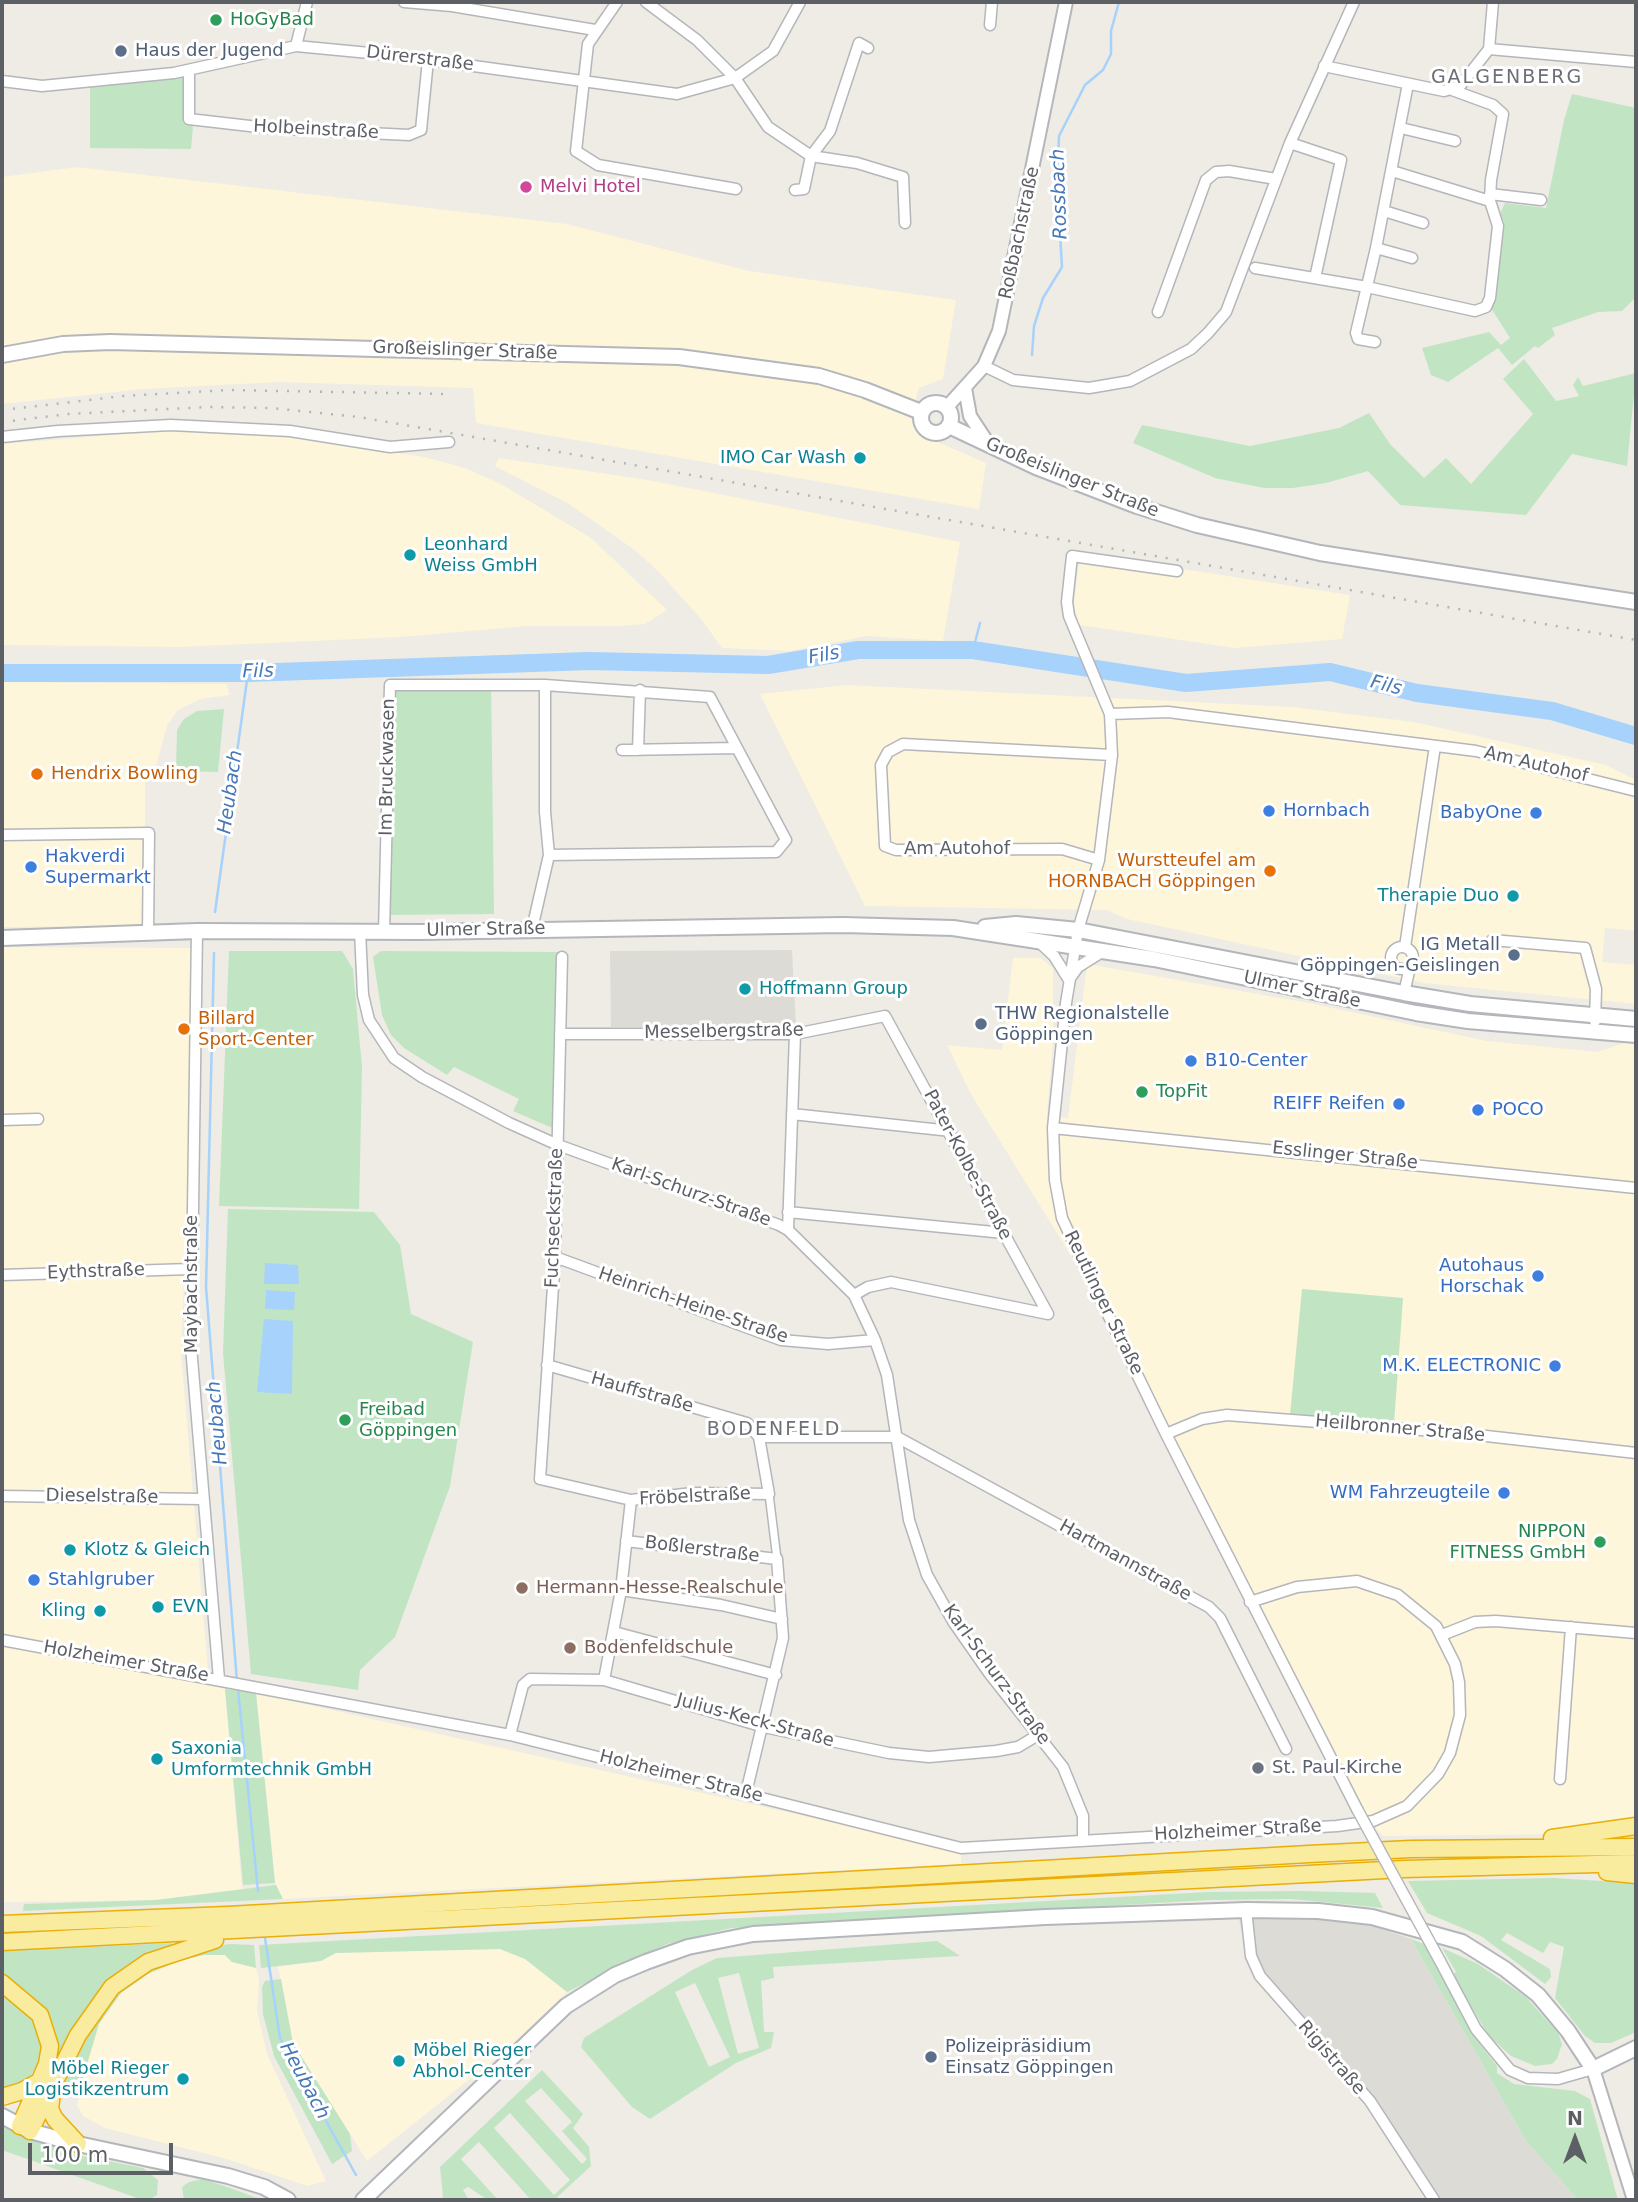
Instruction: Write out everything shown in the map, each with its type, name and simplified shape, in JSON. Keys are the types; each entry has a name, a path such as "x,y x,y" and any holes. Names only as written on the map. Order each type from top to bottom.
{"highway":[{"path":"1523,1847 1548,1839 1636,1826"},
{"path":"2,1924 203,1916 1309,1854 1523,1847 1636,1847"},
{"path":"1578,1863 1636,1875"},
{"path":"2,1942 1390,1869 1636,1863"},
{"path":"25,2128 46,2084 112,1987 148,1962 194,1944 212,1942 229,1931"},
{"path":"2,1983 29,2003 40,2015 47,2029 49,2055 46,2084 50,2109 55,2119 78,2144"},
{"path":"2,2097 46,2084"}],"main road":[{"name":"Großeislinger Straße","path":"2,355 63,344 110,342 679,357 819,376 865,390 921,412"},
{"path":"933,402 947,407 951,416 949,426 942,432 931,433 923,427 921,412 933,402"},
{"name":"Großeislinger Straße","path":"949,426 990,447 1137,506 1197,525 1321,553 1636,603"},
{"name":"Ulmer Straße","path":"970,929 1016,923 1078,930 1404,993 1636,1019"},
{"name":"Ulmer Straße","path":"2,937 197,931 384,932 843,925 970,929 1105,950 1416,1013 1636,1035"},
{"path":"363,2200 566,2006 615,1975 688,1947 753,1934 827,1928 1246,1910 1318,1911 1372,1917 1462,1942 1506,1969 1538,1995 1568,2031 1593,2069 1636,2048"},
{"path":"2,2116 25,2128 78,2144 228,2176 264,2188 288,2200"}],"street":[{"path":"296,46 307,2"},
{"path":"404,2 452,6 595,30"},
{"path":"617,2 595,30 588,44 576,151 598,165 736,189"},
{"path":"646,2 697,40 735,78 768,127 811,156 857,163 903,177 905,223"},
{"name":"Dürerstraße","path":"2,81 42,86 189,70 296,46 428,60 677,94 735,78 773,51 800,2"},
{"path":"990,25 992,2"},
{"name":"Roßbachstraße","path":"947,407 984,366 999,331 1066,2"},
{"path":"984,366 1013,380 1088,388 1130,381 1191,349 1226,312 1290,143 1354,2"},
{"path":"1452,90 1460,86 1489,49 1493,2"},
{"path":"795,190 804,189 811,156 830,131 859,43 868,48"},
{"path":"1489,49 1636,62"},
{"name":"Holbeinstraße","path":"189,70 189,119 267,128 409,135 421,130 428,60"},
{"path":"1255,268 1367,287 1475,311 1489,303 1498,226 1490,197 1503,114 1493,105 1452,90 1408,85 1324,66"},
{"path":"1375,342 1356,336 1377,248 1408,85"},
{"path":"1401,128 1455,141"},
{"path":"1290,143 1341,160 1315,278"},
{"path":"1158,312 1206,180 1216,172 1229,171 1276,178"},
{"path":"1392,171 1490,197 1541,200"},
{"path":"1384,211 1423,223"},
{"path":"1377,248 1412,258"},
{"path":"965,388 970,416 990,447"},
{"path":"2,438 58,431 171,425 290,431 390,447 449,442"},
{"path":"1075,945 1099,860 1112,755 1110,714 1077,638 1067,602 1072,556 1177,571"},
{"name":"Im Bruckwasen","path":"384,932 390,685 545,685 710,697 786,840 776,852 549,855"},
{"path":"533,929 549,855 545,812 545,685"},
{"path":"638,750 640,690"},
{"name":"Am Autohof","path":"1110,714 1168,712 1435,746 1513,760 1636,791"},
{"name":"Am Autohof","path":"1099,860 1062,849 896,850 886,846 881,765 888,752 903,744 1112,755"},
{"path":"1405,947 1435,746"},
{"path":"622,750 737,748"},
{"path":"2,835 149,833 148,934"},
{"name":"Maybachstraße","path":"197,931 190,1269 191,1347 202,1499 223,1680"},
{"name":"Karl-Schurz-Straße","path":"360,932 363,995 369,1020 394,1058 422,1077 509,1123 558,1145 788,1230 853,1295 875,1340 887,1375 909,1520 927,1575 960,1632 1063,1768 1083,1816 1083,1839"},
{"path":"1037,940 1054,956 1069,981 1078,967 1105,950"},
{"path":"1492,940 1586,948 1596,989 1594,1032"},
{"name":"Reutlinger Straße","path":"1075,945 1053,1128 1055,1180 1062,1217 1250,1602"},
{"path":"1405,947 1395,949 1392,962 1400,968 1411,962"},
{"path":"1404,993 1412,953 1405,947"},
{"name":"Fuchseckstraße","path":"540,1479 555,1256 562,957"},
{"name":"Messelbergstraße","path":"561,1034 794,1034 885,1016"},
{"name":"Pater-Kolbe-Straße","path":"853,1295 868,1287 891,1282 1048,1314 951,1131 885,1016"},
{"path":"788,1230 794,1034"},
{"path":"792,1114 951,1131"},
{"path":"2,1120 38,1119"},
{"name":"Esslinger Straße","path":"1053,1128 1636,1188"},
{"path":"788,1212 1004,1233"},
{"name":"Heinrich-Heine-Straße","path":"555,1256 781,1340 828,1344 875,1340"},
{"name":"Eythstraße","path":"2,1275 190,1269"},
{"name":"Hauffstraße","path":"547,1365 747,1423 759,1437"},
{"name":"Heilbronner Straße","path":"1166,1434 1202,1419 1227,1415 1460,1433 1636,1453"},
{"path":"746,1793 764,1727 783,1638 777,1559 759,1437 897,1437"},
{"name":"Hartmannstraße","path":"897,1437 1209,1607 1220,1618 1286,1749"},
{"name":"Fröbelstraße","path":"540,1479 631,1500 693,1493 769,1494"},
{"name":"Dieselstraße","path":"2,1496 202,1499"},
{"path":"604,1680 621,1590 631,1500"},
{"name":"Boßlerstraße","path":"626,1541 777,1559"},
{"name":"Holzheimer Straße","path":"2,1640 510,1735 961,1848 1337,1826 1373,1821 1407,1806 1438,1774 1450,1753 1457,1730 1459,1682 1442,1635 1412,1604 1384,1588 1357,1581 1297,1587 1250,1602"},
{"path":"621,1590 721,1605 782,1619"},
{"path":"1250,1602 1357,1809 1476,2029 1510,2070 1528,2078 1558,2079 1593,2069 1634,2200"},
{"path":"1442,1635 1475,1622 1491,1621 1636,1633"},
{"path":"1560,1779 1571,1627"},
{"path":"614,1632 776,1675"},
{"name":"Julius-Keck-Straße","path":"510,1735 523,1685 530,1679 604,1680 764,1727 863,1748 929,1757 1018,1747 1038,1735"},
{"name":"Rigistraße","path":"1246,1910 1251,1956 1260,1976 1370,2101 1434,2200"}],"shaded area":[{"path":"77,167 567,224 749,271 956,300 943,379 919,388 910,418 924,436 986,463 979,509 476,423 473,388 279,382 144,389 2,404 2,177"},
{"path":"175,430 265,434 425,457 465,468 501,484 591,538 667,610 645,624 622,626 527,626 401,637 180,647 2,645 2,444"},
{"path":"499,458 648,480 960,542 943,641 867,636 790,651 722,648 701,619 636,551 569,504 495,466"},
{"path":"1080,553 1350,595 1342,639 1235,648 1079,625 1074,605"},
{"path":"2,682 227,684 229,695 200,699 177,711 167,726 154,774 145,782 145,926 2,927"},
{"path":"848,685 1293,707 1414,722 1606,765 1636,780 1636,931 1605,928 1602,962 1636,965 1636,1004 1424,983 1127,919 1107,910 865,906 760,694"},
{"path":"2,947 192,948 190,1148 181,1353 209,1683 225,1689 242,1889 156,1900 2,1902"},
{"path":"792,950 796,1027 611,1027 610,951"},
{"path":"1013,958 1040,958 1053,968 1053,1041 1047,1116 1068,1118 1087,964 1309,1003 1487,1041 1597,1052 1625,1043 1636,1044 1636,1818 1578,1834 1383,1836 1357,1809 1246,1605 1075,1262 972,1096 947,1045 1002,1050"},
{"path":"256,1693 961,1851 961,1864 283,1899 275,1883"},
{"path":"1299,1917 1359,1921 1411,1939 1526,2141 1578,2200 1428,2200 1357,2092 1247,1958 1239,1918"},
{"path":"500,1949 525,1959 567,1992 501,2054 367,2161 293,2043 278,1967 321,1961 335,1953"},
{"path":"204,1955 225,1955 232,1962 256,1968 259,1981 257,2010 267,2054 326,2181 307,2186 227,2159 105,2128 83,2116 77,2106 90,2046 99,2024 121,1993 148,1974 178,1961"}],"green space":[{"path":"185,75 184,122 193,126 191,149 90,148 90,85"},
{"path":"1572,94 1636,108 1634,299 1622,311 1598,312 1552,328 1555,335 1538,348 1535,346 1512,365 1498,348 1448,382 1431,375 1422,348 1489,332 1501,345 1510,338 1491,308 1504,222 1500,214 1505,203 1546,208"},
{"path":"1524,359 1556,401 1579,396 1573,385 1578,377 1583,386 1636,373 1627,466 1572,454 1526,515 1400,505 1368,471 1326,483 1293,488 1264,488 1215,478 1133,443 1142,425 1250,446 1339,428 1369,413 1390,444 1424,478 1446,458 1471,484 1533,414 1503,379"},
{"path":"491,679 494,914 387,915 392,682"},
{"path":"224,709 218,772 176,771 177,730 184,719 197,711"},
{"path":"229,951 342,951 353,969 362,1067 359,1209 219,1206"},
{"path":"381,951 562,952 557,1130 513,1111 519,1099 454,1067 447,1075 404,1048 391,1035 382,1015 373,957"},
{"name":"Freibad Göppingen","path":"228,1209 374,1212 400,1245 411,1314 473,1342 450,1486 395,1637 360,1670 358,1690 251,1674 223,1353"},
{"path":"1302,1289 1403,1298 1394,1424 1290,1415"},
{"path":"225,1689 256,1693 275,1883 243,1885"},
{"path":"1553,1878 1636,1883 1636,2032 1611,2043 1595,2043 1585,2036 1555,1998 1564,1947 1550,1942 1543,1953 1507,1933 1501,1940 1550,1969 1551,1977 1545,1984 1481,1936 1427,1913 1408,1881"},
{"path":"276,1885 283,1899 23,1911 24,1904 156,1900"},
{"path":"1208,1892 1375,1893 1383,1908 1292,1899 1209,1900 731,1928 667,1944 567,1992 525,1959 500,1949 336,1953 321,1961 261,1968 259,1945"},
{"path":"1411,1939 1429,1946 1479,2043 1497,2066 1497,2073 1514,2084 1575,2091 1590,2099 1618,2200 1578,2200 1526,2141"},
{"path":"937,1941 960,1956 773,1967 774,1978 761,1981 764,2032 774,2032 771,2048 736,2063 650,2119 632,2107 581,2047 584,2038 692,1970 717,1958","holes":["739,1973 759,2048 738,2054 718,1978","695,1983 730,2057 709,2067 675,1992"]},
{"path":"172,1943 125,1971 45,2090 51,2061 40,2006 27,1992 2,1976 2,1951"},
{"path":"229,1944 254,1945 256,1968 232,1962 225,1955 204,1955 178,1961 148,1974 121,1993 99,2024 78,2095 62,2094 62,2085 87,2031 106,2002 140,1970 193,1951"},
{"path":"1442,1948 1478,1964 1526,1997 1558,2033 1562,2044 1557,2059 1552,2064 1535,2066 1511,2056 1489,2036 1452,1975 1456,1972"},
{"path":"281,1979 293,2043 350,2134 352,2151 332,2164 274,2056 263,2014 262,1987 265,1981"},
{"path":"2,1989 28,2008 42,2036 43,2056 26,2083 2,2090"},
{"path":"542,2070 583,2114 573,2128 589,2147 591,2166 554,2200 531,2200 479,2142 461,2159 498,2200 488,2200 468,2187 463,2190 469,2200 440,2200 443,2197 440,2167","holes":["541,2088 572,2122 562,2131 587,2159 582,2164 525,2101","510,2113 570,2180 554,2195 494,2128"]},
{"path":"2,2127 78,2155 143,2168 158,2180 157,2195 150,2199 137,2198 2,2150"},
{"path":"203,2179 262,2200 184,2200 182,2187 189,2182"}],"water":[{"path":"265,1263 298,1265 299,1284 264,1284"},
{"path":"266,1290 295,1292 294,1310 265,1309"},
{"path":"264,1319 293,1321 292,1394 257,1392"}],"waterway":[{"name":"Rossbach","path":"1032,355 1034,326 1043,298 1062,267 1057,184 1059,136 1085,85 1103,70 1111,54 1111,31 1119,2"},
{"name":"Rossbach","path":"973,650 980,623"},
{"name":"Fils","path":"2,673 248,673 589,661 768,665 858,650 973,650 1186,683 1330,672 1417,693 1552,711 1636,736"},
{"name":"Heubach","path":"215,912 248,673"},
{"name":"Heubach","path":"214,953 206,1287 237,1682"},
{"name":"Heubach","path":"238,1689 258,1891"},
{"name":"Heubach","path":"265,1938 280,2038 356,2175"}],"railway":[{"path":"2,410 123,396 228,390 447,394"},
{"path":"2,422 68,414 208,407 271,408 359,417 1636,640"}],"place":[{"name":"HoGyBad","path":"216,20"},
{"name":"Haus der Jugend","path":"121,51"},
{"name":"Melvi Hotel","path":"526,187"},
{"name":"IMO Car Wash","path":"860,458"},
{"name":"Leonhard Weiss GmbH","path":"410,555"},
{"name":"Hendrix Bowling","path":"37,774"},
{"name":"Hornbach","path":"1269,811"},
{"name":"BabyOne","path":"1536,813"},
{"name":"Hakverdi Supermarkt","path":"31,867"},
{"name":"Wurstteufel am HORNBACH Göppingen","path":"1270,871"},
{"name":"Therapie Duo","path":"1513,896"},
{"name":"IG Metall Göppingen-Geislingen","path":"1514,955"},
{"name":"Hoffmann Group","path":"745,989"},
{"name":"THW Regionalstelle Göppingen","path":"981,1024"},
{"name":"Billard Sport-Center","path":"184,1029"},
{"name":"B10-Center","path":"1191,1061"},
{"name":"TopFit","path":"1142,1092"},
{"name":"REIFF Reifen","path":"1399,1104"},
{"name":"POCO","path":"1478,1110"},
{"name":"Autohaus Horschak","path":"1538,1276"},
{"name":"M.K. ELECTRONIC","path":"1555,1366"},
{"name":"Freibad Göppingen","path":"345,1420"},
{"name":"WM Fahrzeugteile","path":"1504,1493"},
{"name":"NIPPON FITNESS GmbH","path":"1600,1542"},
{"name":"Klotz & Gleich","path":"70,1550"},
{"name":"Stahlgruber","path":"34,1580"},
{"name":"Hermann-Hesse-Realschule","path":"522,1588"},
{"name":"EVN","path":"158,1607"},
{"name":"Kling","path":"100,1611"},
{"name":"Bodenfeldschule","path":"570,1648"},
{"name":"Saxonia Umformtechnik GmbH","path":"157,1759"},
{"name":"St. Paul-Kirche","path":"1258,1768"},
{"name":"Polizeipräsidium Einsatz Göppingen","path":"931,2057"},
{"name":"Möbel Rieger Abhol-Center","path":"399,2061"},
{"name":"Möbel Rieger Logistikzentrum","path":"183,2079"}],"district":[{"name":"GALGENBERG","path":"1507,78"},
{"name":"BODENFELD","path":"774,1430"}]}
